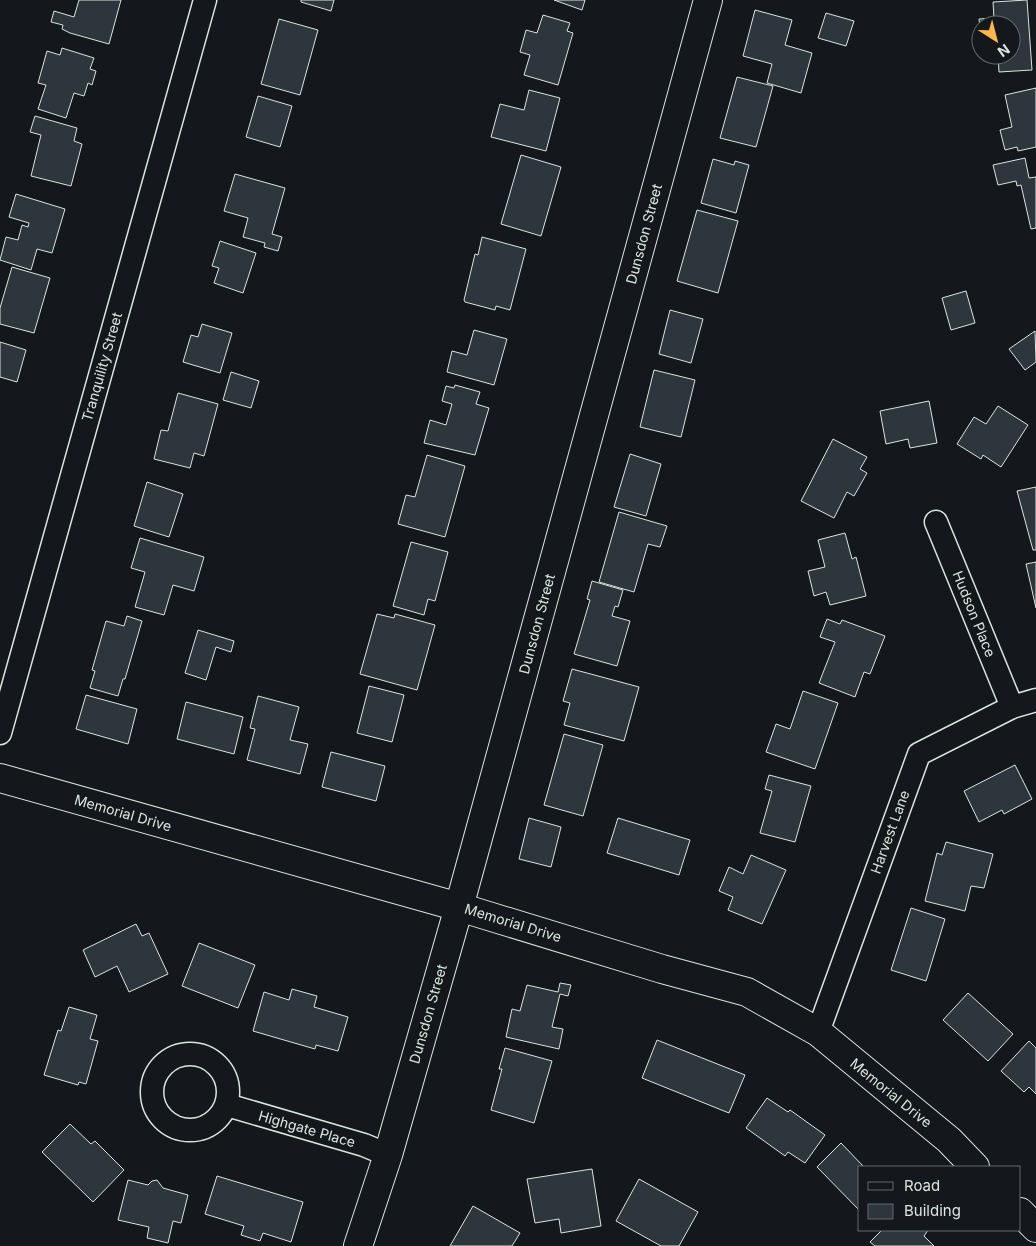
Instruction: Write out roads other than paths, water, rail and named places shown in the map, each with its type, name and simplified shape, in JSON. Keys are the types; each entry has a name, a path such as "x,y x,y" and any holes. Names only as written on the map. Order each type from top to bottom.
{"main road":[{"name":"Dunsdon Street","path":"358,1246 388,1155 459,907 708,0"},
{"name":"Memorial Drive","path":"0,778 459,907 662,969 747,992 818,1032 949,1140 975,1166"},
{"path":"1021,1213 1036,1228"}],"street":[{"name":"Tranquility Street","path":"0,733 205,0"},
{"name":"Hudson Place","path":"936,522 1012,707"},
{"name":"Harvest Lane","path":"818,1032 919,754 1012,707 1036,700"},
{"name":"Highgate Place","path":"227,1105 364,1145 388,1155"}]}
